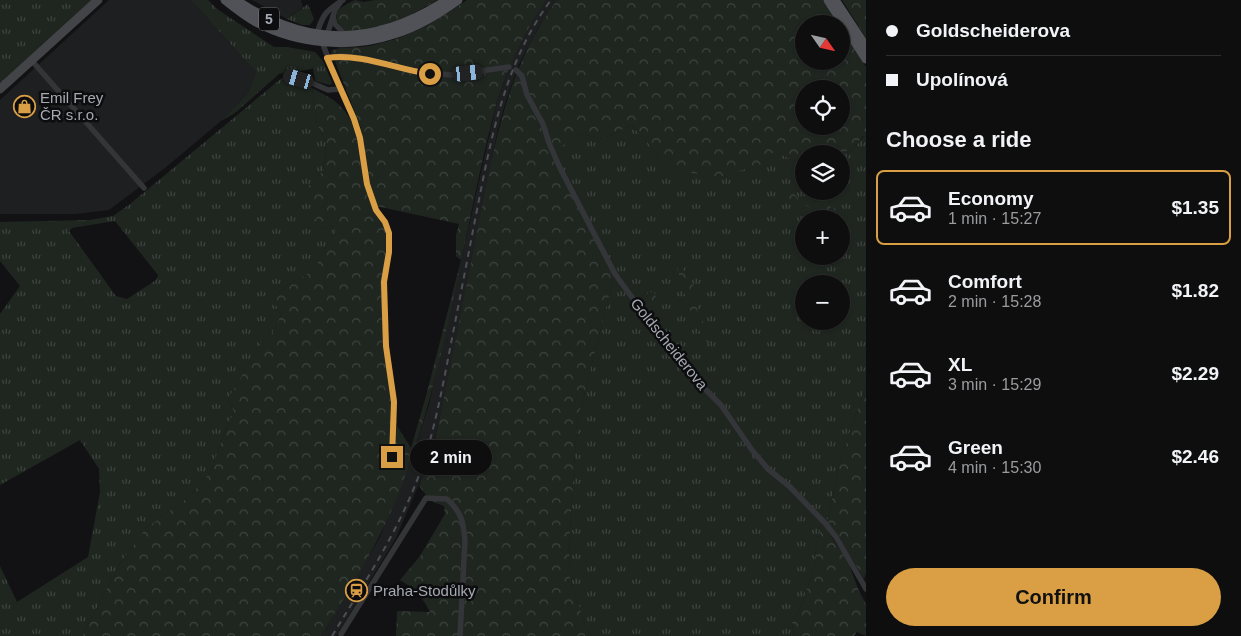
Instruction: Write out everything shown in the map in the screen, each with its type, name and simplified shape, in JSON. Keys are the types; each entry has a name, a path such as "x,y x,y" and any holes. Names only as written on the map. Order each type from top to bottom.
{"main road":[{"name":"5","path":"225,0 252,19 270,28 300,38 364,41 393,35 421,23 458,0"},
{"name":"5","path":"236,0 273,21 289,27 317,33 325,38 366,34 390,29 426,13 447,0"},
{"path":"828,0 866,59"},
{"path":"836,0 866,47"}],"street":[{"path":"0,88 98,0"},
{"path":"317,33 324,14 342,0"},
{"path":"342,0 333,16 325,38 327,58 354,119 360,138 367,184 376,210 385,222 389,233 389,252 384,282 386,346 394,402 392,457"},
{"path":"333,16 334,24 346,36"},
{"path":"327,58 342,56 361,58 414,71 451,75 509,67"},
{"path":"32,61 144,188"},
{"name":"Goldscheiderova","path":"516,70 522,76 527,95 542,124 560,168 615,274 658,333 701,385 721,405 752,450 768,469 789,486 825,523 836,537 866,589"},
{"path":"286,75 328,90 340,89"},
{"path":"341,634 366,597 393,548 426,498 447,499 460,514 465,540 460,636"}],"shaded area":[{"path":"109,0 191,0 256,72 248,93 221,121 165,168 109,210 76,214 0,214 0,100"},
{"path":"252,0 301,0 303,7 287,19"},
{"path":"546,0 557,0 538,28 518,66 498,129 452,362 438,426 426,467 396,538 336,636 321,636 380,537 413,455 429,404 497,101 515,53 530,23"}],"green space":[{"path":"0,0 92,0 0,83"},
{"path":"191,0 208,0 217,9 274,47 287,47 315,52 323,61 332,83 330,85 315,81 313,68 279,74 235,113 221,121 248,93 256,72"},
{"path":"355,0 364,2 375,0 437,0 393,22 369,29 345,31 337,21 337,12"},
{"path":"467,0 546,0 518,49 497,101 443,346 417,443 400,490 383,528 321,636 82,636 121,562 146,528 190,496 211,471 234,412 228,399 261,342 274,330 281,315 274,301 283,289 317,266 318,259 336,233 331,225 313,231 309,225 325,210 305,192 314,178 324,171 323,164 325,162 326,142 317,124 312,88 338,104 356,129 361,128 331,51 374,45 404,36 437,20","holes":["376,206 459,224 456,235 456,256 461,260 411,448 397,426 397,397 388,345 386,287 391,252 391,233"]},
{"path":"557,0 823,0 832,15 795,15 795,70 850,70 850,43 866,67 866,137 863,136 850,150 850,145 795,145 795,161 777,153 766,153 762,164 719,177 663,169 652,147 631,125 604,139 581,134 574,140 550,151 614,276 577,423 570,529 569,574 585,625 591,636 396,636 397,611 430,612 418,593 400,580 420,556 445,514 444,506 431,501 419,486 433,447 438,426 496,141 513,82 539,27"},
{"path":"842,0 866,0 866,38"},
{"path":"308,4 314,19 310,25 302,25 287,19"},
{"path":"283,77 312,88 317,124 326,142 324,171 314,178 325,210 313,231 331,225 336,233 318,259 317,266 283,289 274,301 281,315 274,330 261,342 228,399 234,412 211,471 190,496 146,528 121,562 82,636 0,636 0,566 17,602 88,557 100,492 99,469 80,440 0,485 0,314 20,286 0,261 0,222 89,220 113,216","holes":["115,221 158,275 156,280 127,299 116,296 69,231 72,228"]},
{"path":"631,125 652,147 663,169 765,153 777,153 795,161 795,200 850,200 850,150 864,136 866,137 866,386 841,457 827,523 822,522 816,548 814,570 800,608 792,623 794,636 591,636 585,625 569,574 577,423 614,276 549,151 574,140 581,134 604,139"},
{"path":"788,188 795,195 795,200 826,205 839,210 813,210 797,202 785,203 777,197 779,191"},
{"path":"672,248 674,248 684,271 689,274 693,284 698,300 697,310 709,334 710,342 708,343 701,334 690,311"},
{"path":"649,292 654,292 663,316 659,320 653,318 644,297"},
{"path":"866,386 866,573 864,579 838,536 827,523 841,457"},
{"path":"822,522 848,562 866,604 866,636 857,632 854,636 794,636 792,623 800,608 814,570 816,548"}],"railway":[{"path":"332,636 374,567 400,519 421,470 440,399 494,130 511,76 522,49 535,24 551,0"}],"place":[{"name":"Emil Frey ČR s.r.o.","path":"24,107"},
{"name":"Praha-Stodůlky","path":"357,591"}],"route":[{"path":"392,457 394,402 386,346 384,282 389,252 389,233 385,222 376,210 367,184 360,138 354,119 327,58 342,56 361,58 430,74"}]}
